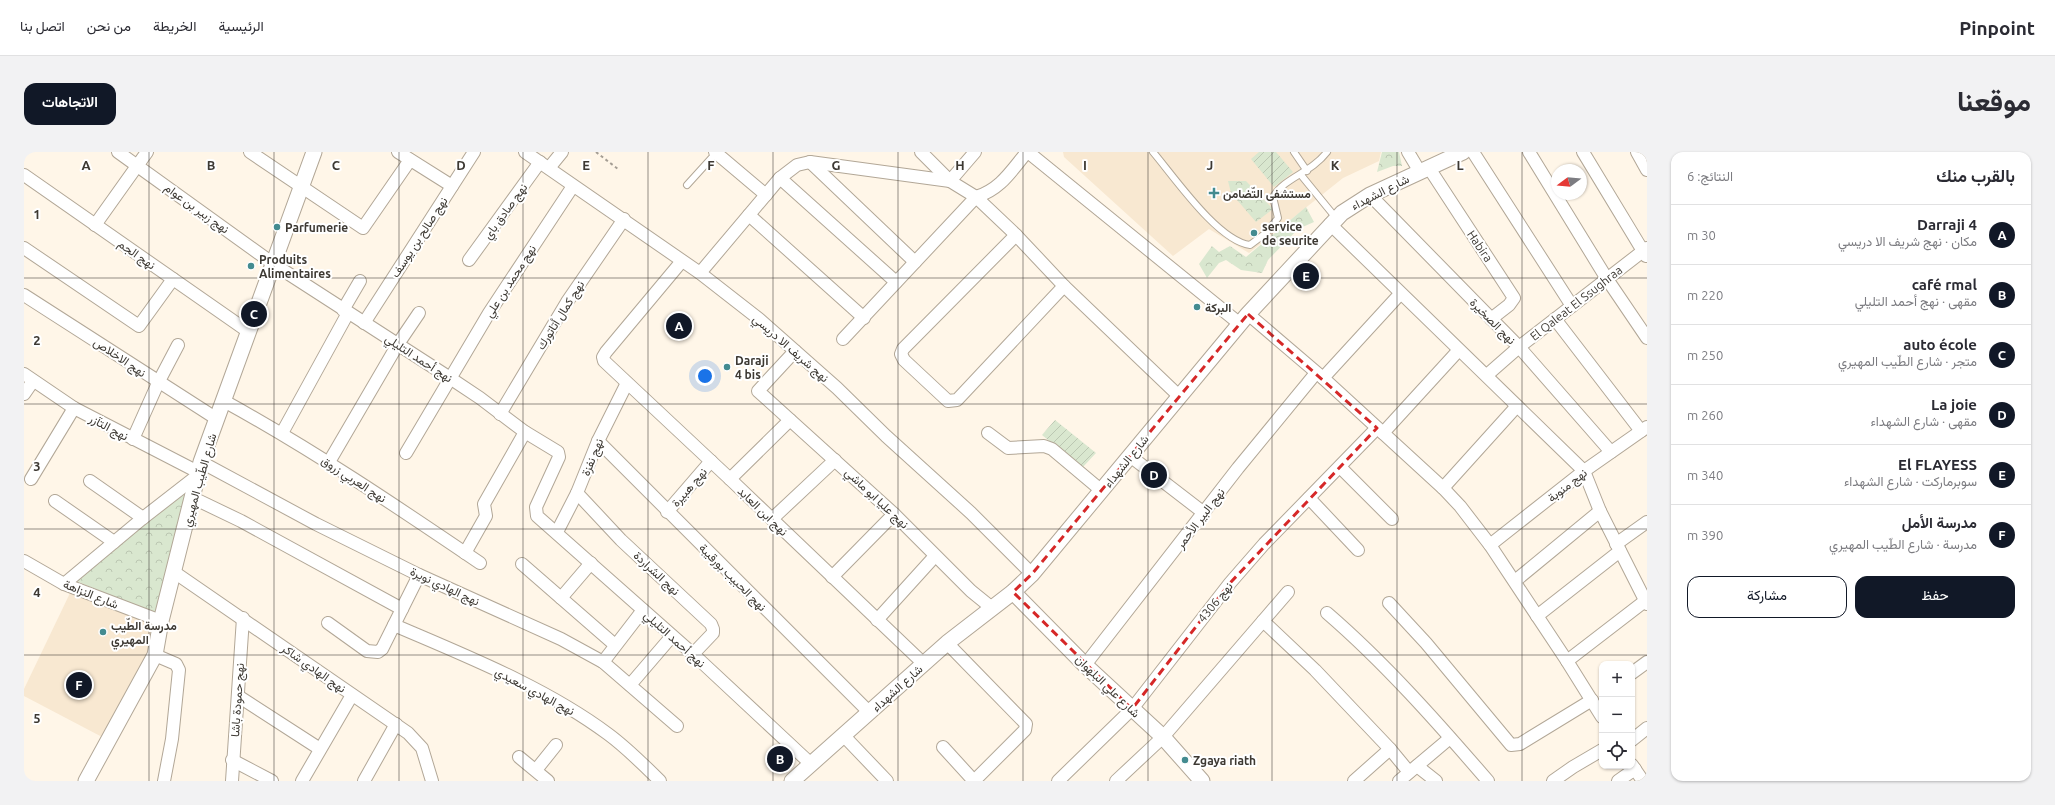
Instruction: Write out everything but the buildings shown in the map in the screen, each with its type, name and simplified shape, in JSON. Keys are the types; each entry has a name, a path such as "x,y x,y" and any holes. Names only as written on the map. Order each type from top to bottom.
{"street":[{"name":"نهج زبير بن عوام","path":"118,152 274,264"},
{"path":"95,225 139,166 147,152"},
{"path":"250,152 363,228 410,160"},
{"name":"شارع الطّيب المهيري","path":"86,781 155,655 161,621 199,470 314,152"},
{"path":"398,152 452,186"},
{"name":"نهج صالح بن يوسف","path":"364,323 474,152"},
{"name":"نهج شريف الا دريسي","path":"525,152 700,273 759,319 837,388 886,436 971,513 1032,574"},
{"name":"نهج صادق باي","path":"469,260 544,165 562,152"},
{"path":"921,152 950,181 976,197 1016,234 1064,286 1179,396"},
{"path":"950,181 975,152"},
{"path":"843,339 976,197 992,191 1000,185 1028,152 1244,319 1320,375 1442,488 1460,506 1490,545 1567,661 1596,699 1520,744 1512,746 1426,644 1388,603"},
{"path":"1408,152 1424,170"},
{"name":"شارع الشهداء","path":"792,781 947,643 1012,592 1032,574 1244,319 1333,221 1356,202 1463,152"},
{"path":"1473,152 1572,306"},
{"path":"1529,152 1607,279 1647,338"},
{"path":"1583,152 1646,252"},
{"path":"1637,152 1647,170"},
{"path":"720,154 766,195"},
{"path":"700,273 780,178 796,164 810,162 950,181"},
{"path":"810,162 915,262"},
{"name":"Habira","path":"1424,170 1514,298 1509,305 1491,319"},
{"name":"نهج الجم","path":"24,175 249,332"},
{"path":"780,178 896,282"},
{"name":"نهج محمد بن علي","path":"406,453 489,313 574,186"},
{"name":"نهج الصخيرة","path":"1370,195 1519,347 1611,452"},
{"path":"749,215 864,318"},
{"name":"نهج كمال أتاتورك","path":"500,414 567,302 624,219"},
{"path":"1333,221 1400,294 1458,351 1487,375 1584,471 1600,511 1646,602 1567,661"},
{"path":"1016,234 903,348 901,354 904,360 948,401 957,400 1064,286"},
{"path":"24,248 139,326 173,279"},
{"name":"El Qaleat El Ssughraa","path":"1487,375 1519,347 1555,319 1607,279 1646,252"},
{"name":"نهج ابن العابد","path":"682,261 603,358 607,366 711,461 924,664"},
{"name":"نهج أحمد التليلي","path":"274,264 450,378 525,432 556,451 559,456 536,506 537,516 693,654 811,764"},
{"path":"282,433 360,281"},
{"name":"نهج البير الأحمر","path":"1085,665 1204,513 1320,375 1400,294"},
{"name":"نهج الاخلاص","path":"26,300 217,419"},
{"path":"329,462 398,344 419,313"},
{"path":"1555,319 1644,429"},
{"path":"133,439 158,382 178,345"},
{"name":"نهج عليا ابو ماشي","path":"795,351 758,391 894,514 971,591 992,608"},
{"name":"نهج 4306","path":"1058,781 1132,709 1230,583 1264,544 1458,351"},
{"path":"24,394 28,377"},
{"name":"نهج التآزر","path":"28,377 74,408 133,439 199,470"},
{"name":"نهج نفزة","path":"556,532 577,493 598,441 627,383"},
{"name":"نهج العربي زروق","path":"224,401 282,433 367,486 480,563"},
{"path":"1442,488 1517,406"},
{"path":"31,479 74,408"},
{"path":"730,479 790,420"},
{"name":"نهج منوبة","path":"1490,545 1584,471 1644,429"},
{"path":"465,553 486,516 484,504 525,432"},
{"path":"988,434 1008,448 1044,446 1052,449 1102,491"},
{"name":"نهج الحبيب بورقيبة","path":"598,441 667,512 870,713"},
{"path":"1130,456 1204,513"},
{"path":"772,519 835,460"},
{"name":"نهج هبيرة","path":"667,512 711,461"},
{"path":"1340,467 1392,519"},
{"path":"64,584 199,470"},
{"name":"نهج الهادي نويرة","path":"199,470 316,524 419,575 561,639 603,662 677,726"},
{"path":"90,481 143,518"},
{"name":"نهج الشراردة","path":"577,493 621,540 711,624 714,629 713,633 693,654"},
{"path":"192,497 241,521 402,609"},
{"path":"1309,498 1358,550"},
{"path":"55,501 114,542"},
{"path":"1515,581 1600,511"},
{"path":"832,577 894,514"},
{"path":"1537,616 1647,522"},
{"path":"877,620 935,556"},
{"name":"شارع النزاهة","path":"24,561 64,584 161,621"},
{"path":"561,598 591,563"},
{"path":"522,564 614,645"},
{"name":"نهج الهادي شاكر","path":"174,572 204,600 243,618 352,695 396,724 418,741 422,748 432,781"},
{"path":"328,623 367,650 375,653 382,649 419,575"},
{"name":"شارع علي البلهوان","path":"1012,592 1085,665 1163,737 1202,781"},
{"path":"1116,781 1163,737 1288,592"},
{"path":"603,662 614,645 642,610"},
{"path":"1327,614 1370,650 1488,781"},
{"name":"نهج حمودة باشا","path":"232,781 232,760 243,618"},
{"path":"1263,621 1315,670 1390,750 1413,769 1436,781"},
{"name":"نهج الهادي سعيدي","path":"394,625 506,675 580,715 608,735 660,781"},
{"path":"630,686 672,636"},
{"path":"943,747 974,781 1025,730 1026,724 947,643"},
{"path":"155,655 176,664 179,670 172,739 164,781"},
{"path":"1635,671 1647,662"},
{"path":"302,781 352,695"},
{"path":"238,696 320,749"},
{"path":"364,781 396,724"},
{"path":"1635,738 1647,728"},
{"path":"844,735 887,781"},
{"path":"1399,781 1450,738"},
{"path":"536,770 556,746"},
{"path":"1354,781 1390,750"},
{"path":"1553,781 1599,752"},
{"path":"519,757 548,781"},
{"path":"232,760 272,781"},
{"path":"1618,781 1631,769"},
{"path":"1634,769 1643,781"}],"lane":[{"path":"1153,152 1210,220 1240,244 1250,245 1266,233 1278,218 1273,197 1284,184 1301,176 1321,160 1327,152"},
{"path":"1294,152 1307,171"},
{"path":"687,185 720,154"},
{"path":"1301,176 1333,221"}],"path":[{"path":"596,152 618,169"}],"highlighted area":[{"path":"1248,314 1377,428 1230,583 1132,709 1013,592 1032,574"}],"shaded area":[{"name":"مستشفى التّضامن","path":"1063,152 1381,152 1379,161 1343,178 1249,253 1209,229 1173,256 1064,157"},
{"path":"71,591 156,625 150,652 104,738 24,696 24,689"}],"green space":[{"path":"1259,152 1276,152 1293,172 1274,187 1251,159"},
{"path":"1382,152 1399,152 1402,166 1393,166 1377,172"},
{"path":"1228,181 1246,181 1273,209 1256,222 1231,193"},
{"path":"1306,207 1314,222 1298,229 1268,260 1262,273 1241,270 1226,260 1219,263 1207,278 1199,264 1212,246 1219,252 1230,246 1246,257"},
{"path":"1055,420 1096,453 1082,468 1042,435"},
{"path":"192,481 158,615 74,580"}],"place":[{"name":"مستشفى التّضامن","path":"1214,193"},
{"name":"Parfumerie","path":"277,227"},
{"name":"service de seurite","path":"1254,233"},
{"name":"Produits Alimentaires","path":"251,266"},
{"name":"El FLAYESS","path":"1306,276"},
{"name":"البركة","path":"1197,307"},
{"name":"auto école","path":"254,314"},
{"name":"Darraji 4","path":"679,326"},
{"name":"Daraji 4 bis","path":"727,367"},
{"name":"La joie","path":"1154,475"},
{"name":"مدرسة الطّيب المهيري","path":"103,632"},
{"name":"مدرسة الأمل","path":"79,685"},
{"name":"café rmal","path":"780,759"},
{"name":"Zgaya riath","path":"1185,760"}]}
